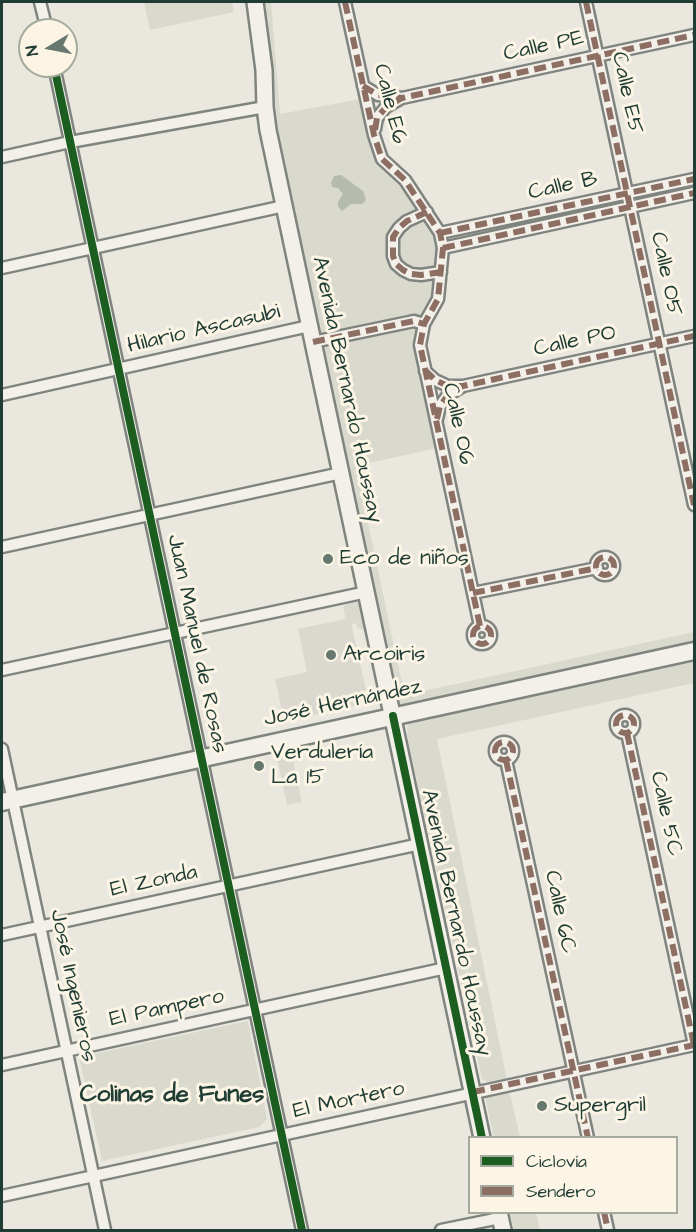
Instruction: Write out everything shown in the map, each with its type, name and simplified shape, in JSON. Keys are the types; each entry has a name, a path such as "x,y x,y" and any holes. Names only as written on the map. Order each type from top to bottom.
{"main road":[{"name":"Avenida Bernardo Houssay","path":"255,2 264,70 265,107 284,206 482,1136"},
{"name":"José Hernández","path":"7,800 694,651"}],"street":[{"path":"40,2 43,18"},
{"name":"Calle E6","path":"345,2 374,135 382,159 405,180 440,233"},
{"name":"Calle E5","path":"586,2 627,193"},
{"name":"Calle PE","path":"374,135 378,118 386,107 402,98 694,34"},
{"name":"Juan Manuel de Rosas","path":"57,78 302,1230"},
{"name":"Calle PE","path":"363,86 378,95 402,98"},
{"path":"2,158 70,142 265,107"},
{"name":"Calle B","path":"440,233 694,178"},
{"name":"Calle O5","path":"627,193 694,505"},
{"name":"Calle B","path":"443,248 694,193"},
{"path":"2,268 284,206"},
{"path":"427,212 407,221 399,228 393,237 393,256 396,264 411,274 441,272"},
{"name":"Calle O6","path":"440,233 443,248 438,299 424,324 420,345 480,626"},
{"path":"313,342 414,321 424,324"},
{"name":"Hilario Ascasubi","path":"2,395 309,326"},
{"name":"Calle PO","path":"425,370 435,380 448,386 463,386 694,336"},
{"name":"Calle PO","path":"436,422 440,406 448,395 463,386"},
{"path":"2,547 341,473"},
{"path":"473,593 597,568"},
{"path":"2,670 367,592"},
{"name":"Calle 5C","path":"627,733 694,1045"},
{"name":"José Ingenieros","path":"2,749 7,800 40,927 105,1230"},
{"name":"Calle 6C","path":"506,760 588,1136"},
{"name":"El Zonda","path":"2,935 420,844"},
{"name":"El Pampero","path":"2,1065 446,968"},
{"name":"El Mortero","path":"2,1196 694,1045"},
{"path":"604,1214 608,1230"},
{"path":"441,1230 501,1220"}],"shaded area":[{"path":"144,2 232,2 234,12 150,30"},
{"path":"255,2 271,2 280,114 366,98 382,159 440,233 694,179 694,193 443,248 441,282 420,345 441,447 356,466 403,688 410,694 694,632 694,651 393,716 277,177"},
{"path":"341,175 363,191 366,200 362,204 351,204 342,211 338,207 338,202 343,194 338,188 332,187 331,182 334,176"},
{"path":"357,602 361,604 366,631 357,627 356,623 351,624 346,620 343,607"},
{"path":"350,618 369,703 284,721 275,679 307,672 298,629"},
{"path":"694,659 694,683 437,739 507,1080 493,1083 485,1081 482,1079 409,745 408,723 413,719"},
{"path":"292,755 302,802 287,805 277,758"},
{"path":"248,1021 267,1119 259,1127 102,1161 79,1057"},
{"path":"504,1091 510,1094 520,1136 494,1136 485,1097"},
{"path":"510,1214 536,1214 540,1230 514,1230"}],"marked path":[{"path":"345,2 374,135 382,159 405,180 440,233 443,248 438,299 424,324 420,345 480,626"},
{"path":"586,2 694,505"},
{"path":"375,130 377,118 386,107 402,98 694,35"},
{"path":"363,86 378,95 402,98"},
{"path":"440,233 694,179"},
{"path":"443,248 694,193"},
{"path":"427,212 407,221 399,228 393,237 393,256 396,264 411,274 441,272"},
{"path":"313,342 414,321 424,324"},
{"path":"425,370 435,380 448,386 463,386 694,336"},
{"path":"437,419 440,406 448,395 463,386"},
{"path":"605,557 611,560 614,566 611,572 605,575 599,572 596,566 599,560 605,557"},
{"path":"473,593 597,568"},
{"path":"482,626 488,629 491,635 488,641 482,644 476,641 473,635 476,629 482,626"},
{"path":"625,715 631,718 634,724 631,730 625,733 619,730 616,724 619,718 625,715"},
{"path":"627,733 694,1045"},
{"path":"504,742 510,745 513,751 510,757 504,760 498,757 495,751 498,745 504,742"},
{"path":"506,760 588,1136"},
{"path":"473,1092 694,1045"},
{"path":"604,1214 608,1230"}],"cycle path":[{"path":"57,78 302,1230"},
{"path":"393,716 482,1136"}],"place":[{"name":"Eco de niños","path":"328,559"},
{"name":"Arcoiris","path":"331,655"},
{"name":"Verdulería La 15","path":"259,766"},
{"name":"Supergril","path":"542,1106"}],"district":[{"name":"Colinas de Funes","path":"172,1096"}]}
